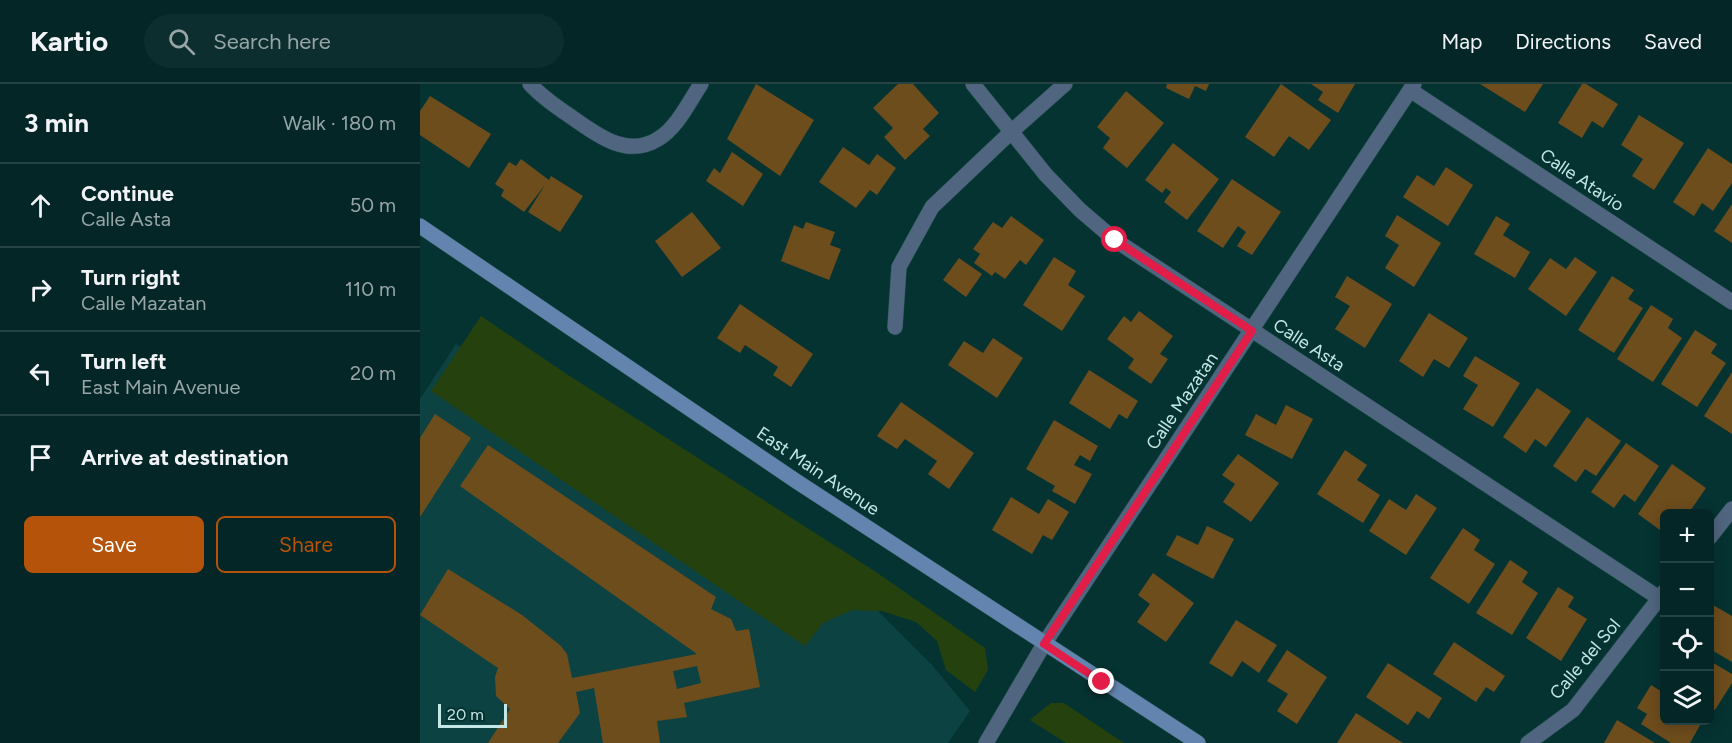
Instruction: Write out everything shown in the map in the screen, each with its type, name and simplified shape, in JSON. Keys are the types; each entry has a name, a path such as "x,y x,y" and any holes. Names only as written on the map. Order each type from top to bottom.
{"main road":[{"name":"East Main Avenue","path":"420,226 796,481 1198,743"}],"street":[{"path":"530,84 541,96 604,140 620,145 639,146 658,139 672,127 701,84"},
{"name":"Calle Asta","path":"973,84 1052,182 1115,240 1660,594"},
{"path":"895,327 899,267 932,207 1065,84"},
{"name":"Calle Atavio","path":"1412,87 1732,303"},
{"name":"Calle Mazatan","path":"986,743 1044,644 1412,87"},
{"path":"1714,532 1732,509"},
{"name":"Calle del Sol","path":"1528,743 1573,710 1660,598"}],"shaded area":[{"path":"456,344 865,598 932,665 970,711 948,743 420,743 420,399"}],"green space":[{"path":"481,316 565,373 876,572 985,648 988,670 975,692 946,670 937,641 916,622 882,611 852,610 823,623 805,646 431,391"},
{"path":"1051,703 1064,703 1124,743 1066,743 1030,720"}],"building":[{"path":"756,84 814,120 780,176 727,139"},
{"path":"898,84 913,84 939,113 923,129 930,136 905,160 884,137 893,128 873,108"},
{"path":"1167,84 1209,84 1206,91 1195,86 1189,99 1166,88"},
{"path":"1281,84 1331,120 1309,150 1289,136 1274,157 1245,137"},
{"path":"1311,84 1355,84 1338,113 1318,100 1323,92"},
{"path":"1480,84 1543,84 1525,112"},
{"path":"1582,84 1586,84 1618,104 1603,128 1592,121 1582,138 1558,123"},
{"path":"1126,91 1164,123 1127,168 1103,148 1110,138 1097,127"},
{"path":"430,96 491,134 469,168 420,135 420,111"},
{"path":"1639,115 1684,143 1654,190 1632,176 1643,159 1621,145"},
{"path":"1173,143 1219,179 1187,220 1164,202 1171,192 1166,188 1162,193 1145,180"},
{"path":"843,147 869,165 877,154 896,168 877,195 870,190 856,208 819,182"},
{"path":"1708,148 1732,164 1732,183 1713,211 1702,203 1694,216 1673,202"},
{"path":"732,152 763,174 743,206 706,181 714,168 720,173"},
{"path":"521,159 549,180 551,176 583,196 560,232 528,212 545,185 524,212 501,196 504,190 495,184 509,162 516,166"},
{"path":"1446,167 1473,185 1448,226 1403,197 1417,175 1434,186"},
{"path":"1232,179 1281,212 1252,255 1237,246 1246,232 1238,226 1223,248 1197,231"},
{"path":"1732,204 1732,243 1714,231"},
{"path":"692,212 721,248 682,277 655,241"},
{"path":"1397,215 1441,243 1414,287 1385,268 1399,245 1385,236"},
{"path":"1011,216 1044,240 1026,265 1020,260 1005,279 995,272 992,276 974,263 980,254 973,249 993,222 1002,228"},
{"path":"1496,216 1510,224 1503,235 1530,252 1515,278 1474,254"},
{"path":"806,222 835,232 830,245 841,249 829,280 781,261 794,225 803,229"},
{"path":"1054,257 1076,271 1068,285 1085,296 1062,331 1023,305"},
{"path":"1575,257 1597,272 1566,316 1528,289 1550,258 1566,269"},
{"path":"959,258 982,274 966,297 943,280"},
{"path":"1347,276 1392,304 1365,348 1335,329 1350,306 1335,297"},
{"path":"1612,276 1634,290 1628,299 1643,308 1614,353 1578,330"},
{"path":"740,304 813,354 791,387 773,375 778,367 745,345 740,353 717,338"},
{"path":"1651,305 1673,319 1668,328 1682,338 1653,382 1617,359"},
{"path":"1139,311 1173,336 1160,354 1168,359 1151,384 1128,368 1134,359 1107,339 1124,316 1131,322"},
{"path":"1429,313 1468,338 1449,368 1434,359 1423,377 1399,361"},
{"path":"1695,330 1717,344 1711,353 1726,363 1697,407 1661,384"},
{"path":"993,338 1023,358 997,398 948,365 964,341 983,353"},
{"path":"1475,356 1520,383 1493,427 1463,409 1478,385 1463,376"},
{"path":"1089,370 1138,401 1127,419 1119,414 1110,429 1069,403"},
{"path":"1732,372 1732,434 1704,416"},
{"path":"1537,388 1571,411 1546,447 1535,439 1526,453 1503,437"},
{"path":"901,402 974,453 949,489 928,474 937,461 905,439 897,449 877,436"},
{"path":"1286,405 1313,419 1292,459 1245,435 1256,414 1276,425"},
{"path":"435,414 471,438 420,517 420,438"},
{"path":"1587,417 1621,441 1596,476 1585,469 1576,482 1553,466"},
{"path":"1054,420 1098,446 1090,461 1080,455 1074,465 1092,474 1075,504 1052,491 1055,486 1026,469"},
{"path":"1626,443 1659,466 1635,502 1624,494 1614,508 1591,492"},
{"path":"488,445 716,597 711,609 731,619 736,631 749,629 760,687 684,703 687,717 657,721 660,743 603,743 594,688 576,692 580,713 558,743 488,743 510,709 496,696 495,677 498,668 420,615 448,569 522,615 560,645 567,654 572,678 697,654 460,486","holes":["697,666 701,683 677,689 673,671"]},
{"path":"1345,450 1367,465 1357,480 1380,495 1363,523 1317,494"},
{"path":"1238,454 1279,483 1251,522 1223,502 1235,484 1222,475"},
{"path":"1672,464 1706,488 1691,509 1660,509 1660,530 1638,514"},
{"path":"1416,494 1437,508 1406,555 1369,531 1389,499 1406,510"},
{"path":"1011,497 1039,514 1048,499 1069,512 1052,540 1043,535 1032,554 992,530"},
{"path":"1207,526 1234,539 1213,579 1166,555 1177,535 1198,545"},
{"path":"1463,528 1480,540 1474,550 1495,564 1469,604 1430,578"},
{"path":"1510,560 1528,572 1522,582 1538,593 1512,635 1476,613"},
{"path":"1153,573 1194,603 1166,642 1137,622 1150,604 1138,595"},
{"path":"1558,587 1574,597 1568,607 1587,619 1561,661 1526,638"},
{"path":"1714,606 1732,616 1732,662 1714,651"},
{"path":"1236,620 1277,645 1259,673 1242,661 1232,677 1209,663"},
{"path":"1454,642 1505,676 1494,692 1486,687 1476,702 1433,674"},
{"path":"1287,650 1327,677 1297,724 1277,711 1288,694 1267,681"},
{"path":"1388,663 1442,698 1429,719 1417,711 1408,725 1366,697"},
{"path":"1714,663 1732,674 1732,683 1715,710"},
{"path":"1651,685 1660,691 1660,725 1700,725 1690,743 1671,743 1641,724 1647,714 1637,708"},
{"path":"1356,713 1403,743 1337,743"},
{"path":"1617,720 1655,743 1604,743"}],"route":[{"path":"1102,682 1044,644 1252,331 1115,240"}]}
